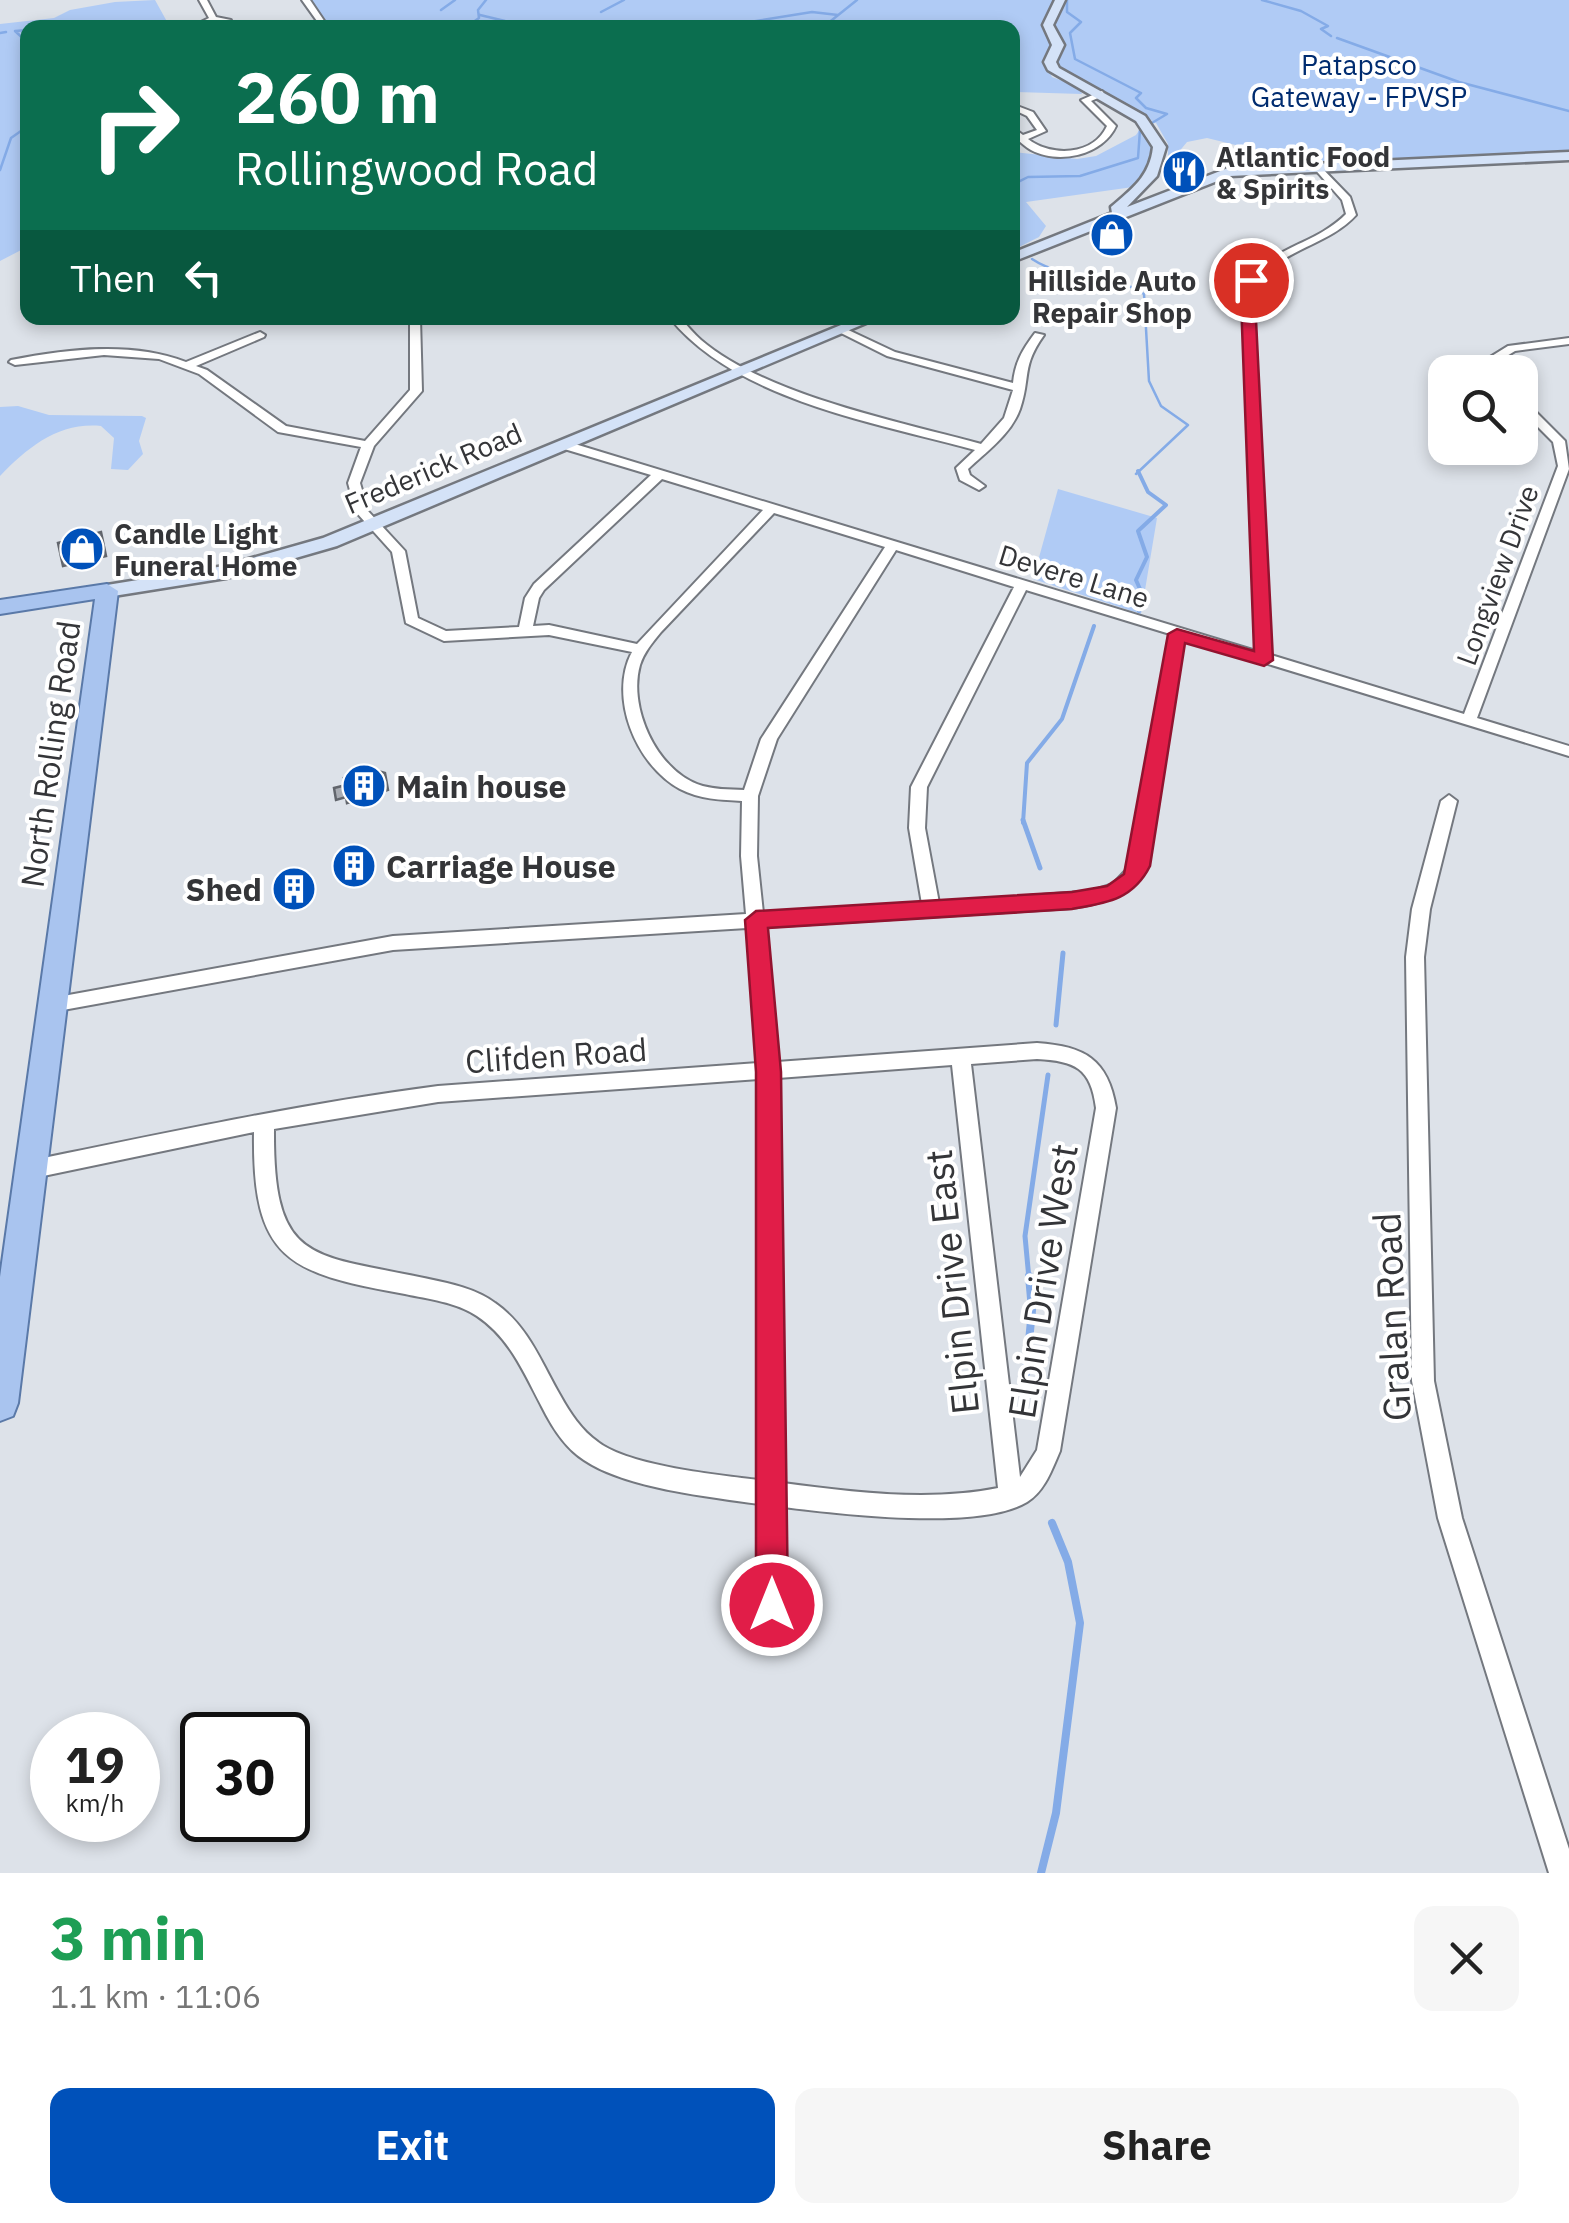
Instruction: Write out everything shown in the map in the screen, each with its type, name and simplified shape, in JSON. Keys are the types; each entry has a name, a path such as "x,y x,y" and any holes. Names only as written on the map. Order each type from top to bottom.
{"main road":[{"path":"1060,0 1048,25 1058,46 1051,66 1148,125 1158,140 1158,163 1138,190 1106,220"},
{"path":"1020,255 1216,174 1569,156"},
{"name":"Frederick Road","path":"0,607 256,565 376,525 852,325"},
{"name":"North Rolling Road","path":"0,1403 107,590"}],"street":[{"path":"202,0 213,19"},
{"path":"1022,138 1038,150 1054,153 1080,150 1104,141 1112,132 1111,122 1084,100 1102,94"},
{"path":"1020,110 1030,114 1042,130 1022,138"},
{"path":"1264,660 1248,290 1255,273 1270,260 1351,215 1348,199 1317,166"},
{"path":"415,325 416,392 368,446 355,472 354,494 362,512 398,551 408,610 419,628 457,638 525,630 569,632 640,649"},
{"path":"681,325 691,336 744,370 803,398 983,448"},
{"path":"840,330 890,354 1016,387"},
{"path":"188,364 260,335"},
{"path":"979,486 964,477 962,468 1009,420 1020,361 1039,335"},
{"path":"1497,355 1501,351 1569,341"},
{"path":"15,362 125,352 188,364 282,429 368,446"},
{"name":"Longview Drive","path":"1468,720 1564,466 1559,441 1538,420"},
{"name":"Devere Lane","path":"565,446 661,472 1177,634 1569,751"},
{"path":"525,630 532,598 540,587 661,472"},
{"path":"750,796 689,788 662,767 636,718 629,682 640,649 772,509"},
{"path":"772,1605 768,1072 749,856 750,796 769,739 892,546"},
{"path":"932,909 916,828 919,788 1021,586"},
{"path":"52,1004 393,943 1096,898 1132,880 1139,866 1177,634"},
{"name":"Gralan Road","path":"1449,801 1420,909 1415,957 1423,1380 1450,1518 1563,1873"},
{"name":"Clifden Road","path":"29,1170 264,1122 438,1094 1061,1052 1090,1064"},
{"name":"Elpin Drive East","path":"962,1058 1010,1498"},
{"name":"Elpin Drive West","path":"1010,1498 1037,1475 1056,1421 1106,1108 1104,1090 1090,1064"},
{"path":"264,1122 265,1204 272,1227 291,1250 340,1273 460,1296 484,1308 522,1345 552,1406 571,1434 595,1454 654,1477 772,1494 956,1507 1010,1498"}],"green space":[{"path":"155,0 166,20 36,20 54,18 70,10"},
{"name":"Patapsco Gateway - FPVSP","path":"311,0 1064,0 1059,15 1068,0 1569,0 1569,153 1309,162 1293,150 1260,151 1207,138 1187,142 1168,165 1168,144 1156,123 1045,62 1052,77 1079,87 1082,94 1020,92 1020,20 325,20"},
{"path":"20,22 20,251 0,261 0,24"},
{"path":"1140,129 1153,149 1150,165 1133,187 1026,202 1046,226 1039,237 1020,246 1020,153 1077,159 1096,156 1136,135"},
{"path":"18,406 49,415 142,416 146,418 139,441 143,454 128,470 111,469 114,438 101,426 71,428 45,439 0,476 0,407"},
{"path":"1058,489 1157,518 1141,614 1033,579"}],"building":[{"name":"Candle Light Funeral Home","path":"101,532 106,556 63,566 58,543"},
{"name":"Main house","path":"385,773 388,790 347,803 346,797 336,800 334,788 346,785 344,778"}],"waterway":[{"path":"441,10 455,0"},
{"path":"476,20 486,0"},
{"path":"601,12 624,0"},
{"path":"832,20 857,0"},
{"path":"1020,181 1028,177 1080,176 1138,158 1140,130 1167,114 1146,108 1136,98 1141,93 1075,59 1070,33 1081,22 1067,12 1067,0"},
{"path":"1262,0 1301,11 1328,26 1321,29 1331,36"},
{"path":"762,20 812,12 838,15"},
{"path":"480,15 501,20"},
{"path":"20,31 15,31 20,36"},
{"path":"0,33 6,32"},
{"path":"1337,38 1459,82 1569,111"},
{"path":"0,170 11,138 20,132"},
{"path":"1032,259 1059,271 1117,282 1144,294 1149,381 1161,406 1188,425 1138,472"},
{"path":"1138,472 1148,492 1166,505 1138,531 1147,557 1136,580 1143,596 1139,611"},
{"path":"1023,820 1027,763 1062,719 1094,626"},
{"path":"1023,820 1040,868"},
{"path":"1056,1025 1063,953"},
{"path":"1029,1279 1025,1236 1048,1075"},
{"path":"1026,1373 1032,1310 1029,1276"},
{"path":"1041,1873 1056,1813 1080,1623 1068,1562 1052,1523"}],"place":[{"name":"Atlantic Food & Spirits","path":"1184,172"},
{"name":"Hillside Auto Repair Shop","path":"1112,235"},
{"name":"Candle Light Funeral Home","path":"82,549"},
{"name":"Main house","path":"364,786"},
{"name":"Carriage House","path":"354,866"},
{"name":"Shed","path":"294,889"}],"route":[{"path":"772,1605 768,1072 756,920 1072,901 1112,893 1132,880 1139,866 1177,634 1264,660 1248,300 1251,280"}]}
